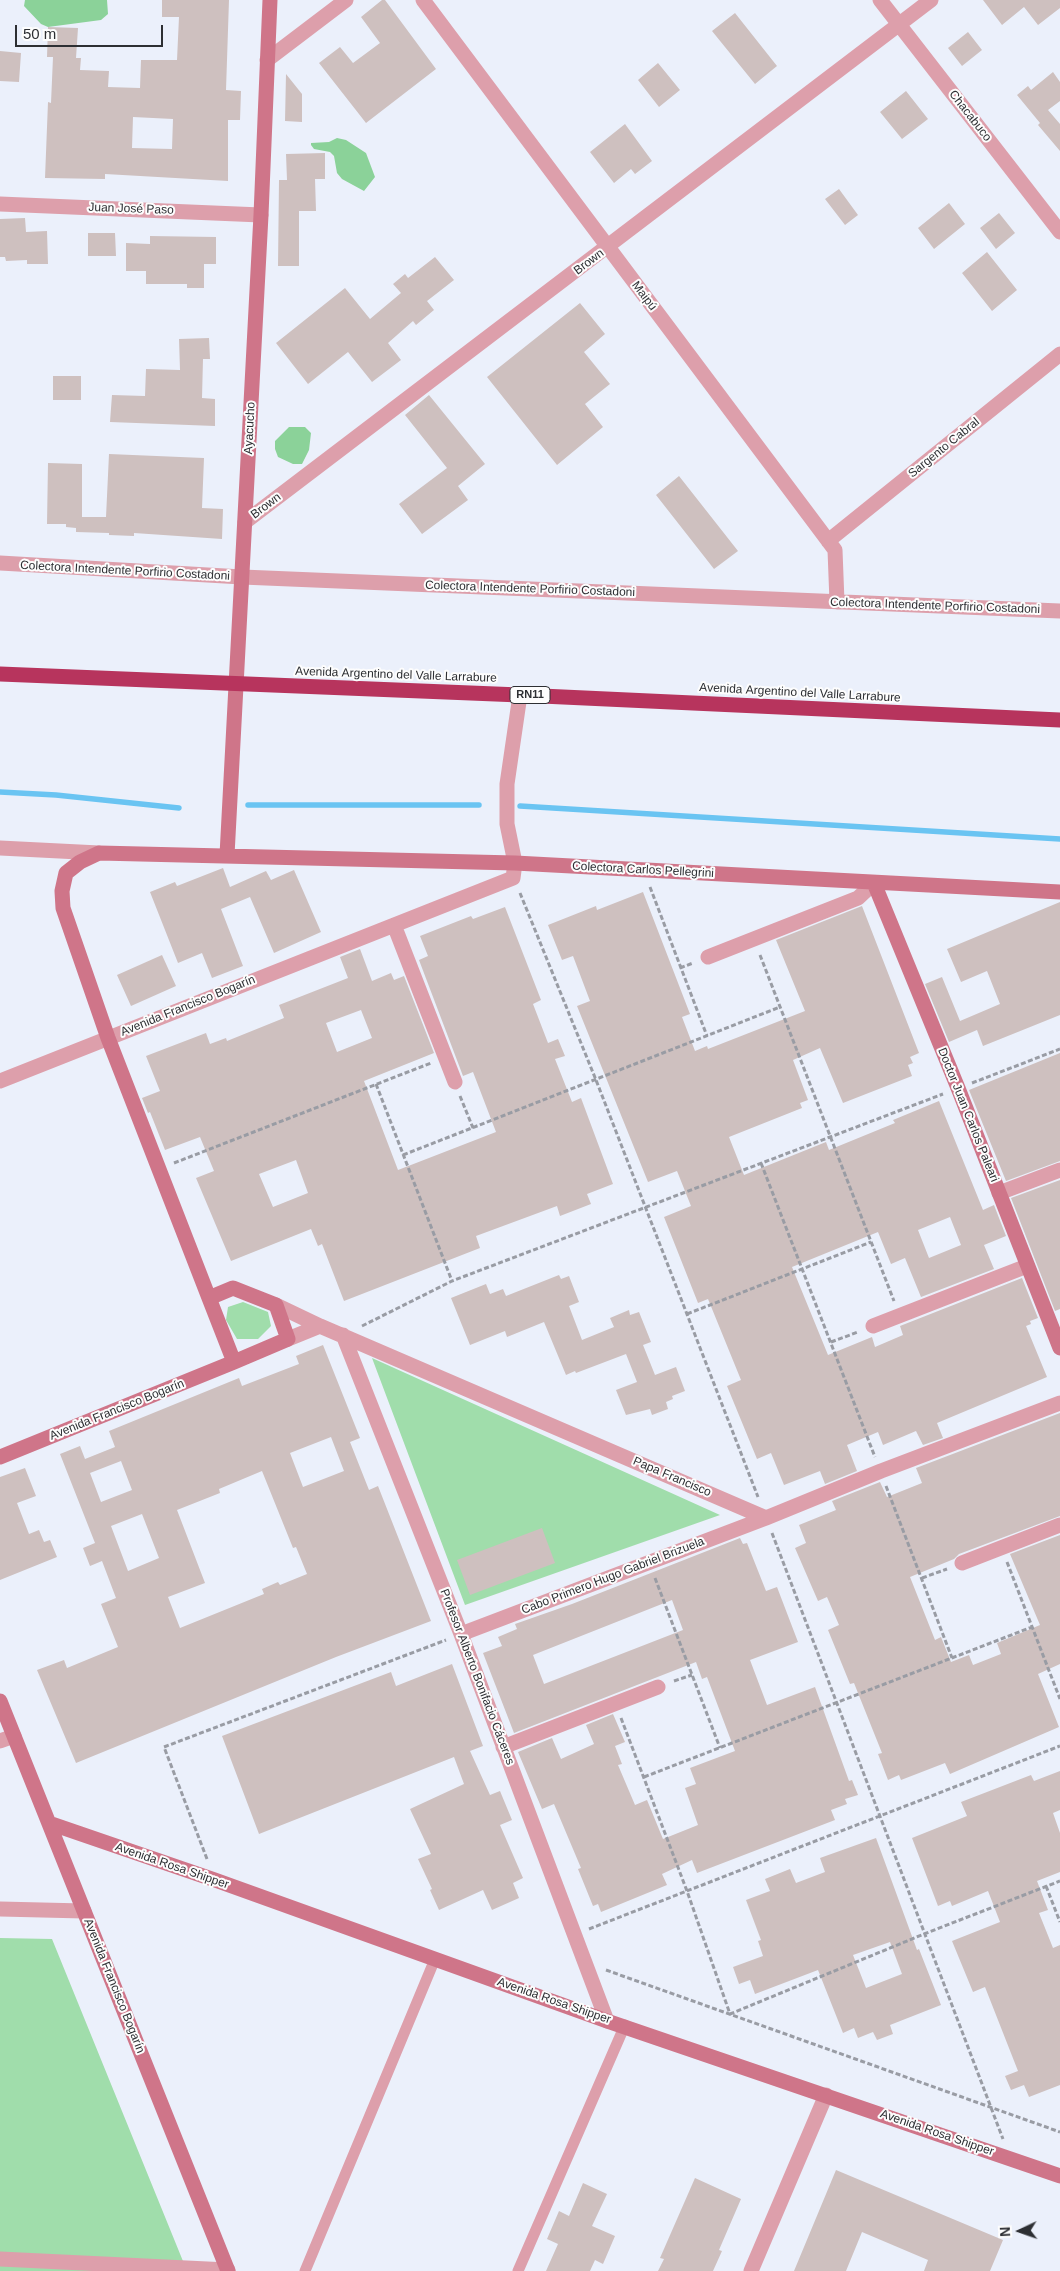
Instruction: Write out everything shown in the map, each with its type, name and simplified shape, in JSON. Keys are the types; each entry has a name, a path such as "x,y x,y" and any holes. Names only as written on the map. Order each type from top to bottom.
{"highway":[{"name":"Avenida Argentino del Valle Larrabure","path":"0,674 520,695 1060,720"}],"street":[{"name":"Ayacucho","path":"227,855 261,214 270,0"},
{"path":"267,60 346,0"},
{"name":"Maipú","path":"423,0 835,550 837,602"},
{"name":"Chacabuco","path":"880,0 1060,232"},
{"name":"Brown","path":"245,522 608,248 931,0"},
{"name":"Juan José Paso","path":"0,204 261,214"},
{"name":"Sargento Cabral","path":"828,541 1060,354"},
{"name":"Colectora Intendente Porfirio Costadoni","path":"0,564 242,577 1060,611"},
{"path":"514,870 507,824 508,784 520,695"},
{"path":"0,848 99,853"},
{"path":"0,1081 108,1038 63,908 62,891 66,873 80,862 99,853"},
{"name":"Colectora Carlos Pellegrini","path":"99,853 227,855 514,870 644,870 874,884 1060,892"},
{"name":"Avenida Francisco Bogarín","path":"234,1362 108,1038 394,925 514,870"},
{"path":"708,957 858,898 874,884"},
{"name":"Doctor Juan Carlos Paleari","path":"874,884 958,1088 1060,1348"},
{"path":"394,925 455,1082"},
{"path":"999,1193 1060,1170"},
{"path":"873,1326 1027,1266"},
{"path":"209,1298 232,1288 276,1305 288,1339 320,1326"},
{"name":"Papa Francisco","path":"276,1305 320,1326 766,1518"},
{"name":"Profesor Alberto Bonifacio Cáceres","path":"343,1335 461,1634 607,2021"},
{"name":"Avenida Francisco Bogarín","path":"0,1457 288,1339"},
{"path":"766,1518 881,1471 1060,1403"},
{"name":"Cabo Primero Hugo Gabriel Brizuela","path":"461,1634 766,1518"},
{"path":"962,1563 1060,1525"},
{"path":"504,1747 658,1687"},
{"name":"Avenida Francisco Bogarín","path":"0,1701 7,1739 49,1823 228,2270"},
{"name":"Avenida Rosa Shipper","path":"49,1823 215,1880 607,2021 625,2025 1060,2176"},
{"path":"0,1909 84,1911"},
{"path":"751,2271 826,2095"},
{"path":"0,2258 228,2270"}],"lane":[{"path":"305,2271 435,1959"},
{"path":"518,2271 625,2025"}],"path":[{"path":"514,870 766,1518 1010,2158"},
{"path":"644,870 706,1036"},
{"path":"754,939 900,1316"},
{"path":"404,1155 780,1008"},
{"path":"343,1335 452,1281 1060,1049"},
{"path":"159,1169 445,1057"},
{"path":"455,1082 473,1128"},
{"path":"376,1084 452,1281"},
{"path":"761,1163 830,1342 873,1326"},
{"path":"687,1314 871,1242"},
{"path":"1002,1548 1060,1699"},
{"path":"649,1562 720,1748"},
{"path":"952,1658 922,1578 962,1563"},
{"path":"644,1777 1032,1627"},
{"path":"215,1880 164,1747 461,1634"},
{"path":"615,1704 687,1891 730,2014"},
{"path":"574,1935 1060,1746"},
{"path":"730,2014 924,1934 1060,1881"},
{"path":"1046,1886 1060,1922"},
{"path":"585,1963 992,2110 1060,2132"}],"green space":[{"path":"25,0 107,0 108,14 101,20 48,27 41,24 24,6"},
{"path":"337,138 346,140 366,153 375,177 364,191 342,179 337,173 334,156 330,152 314,149 311,145 311,143 329,142"},
{"path":"289,427 305,427 311,433 309,450 302,464 293,464 278,457 275,449 275,441"},
{"path":"243,1302 268,1312 271,1326 258,1339 237,1339 226,1320 228,1307"},
{"path":"372,1358 720,1515 465,1605"},
{"path":"0,1938 52,1939 187,2271 0,2271"}],"building":[{"path":"162,0 229,0 226,90 241,91 240,120 228,120 228,181 105,174 105,179 45,178 48,102 51,103 53,57 47,57 48,27 78,28 76,58 81,58 80,70 109,71 108,87 140,88 141,60 177,60 179,17 162,17","holes":["133,117 173,119 172,149 132,148"]},
{"path":"382,0 385,0 436,69 366,123 319,63 340,47 353,63 380,43 361,17"},
{"path":"983,0 1060,0 1060,8 1038,25 1024,7 1002,25"},
{"path":"735,13 777,66 755,84 712,31"},
{"path":"968,32 982,50 962,66 948,48"},
{"path":"0,51 21,53 19,82 0,81"},
{"path":"658,63 680,90 659,107 638,80"},
{"path":"1053,72 1060,82 1060,101 1048,110 1060,124 1060,151 1038,125 1040,123 1017,95 1028,86 1031,90"},
{"path":"286,74 302,94 302,122 285,121"},
{"path":"906,91 928,119 902,139 880,112"},
{"path":"625,124 652,161 635,174 631,169 614,183 590,152"},
{"path":"325,153 325,179 315,179 316,211 299,211 299,266 278,266 279,180 287,180 286,154"},
{"path":"839,189 858,215 845,225 825,199"},
{"path":"949,203 965,224 934,249 918,228"},
{"path":"999,213 1015,233 996,249 980,228"},
{"path":"25,218 26,232 47,231 48,264 27,264 27,260 6,261 5,257 0,257 0,219"},
{"path":"88,233 115,233 116,256 88,256"},
{"path":"150,236 216,237 216,264 204,264 204,288 187,288 187,284 146,284 146,271 126,271 126,243 150,244"},
{"path":"987,252 1017,290 992,311 962,273"},
{"path":"435,257 454,280 427,301 434,310 416,325 413,321 388,343 401,360 372,382 348,352 308,384 276,343 345,288 370,319 401,293 393,284 405,274 408,278"},
{"path":"580,303 605,334 584,352 610,384 585,404 603,427 557,465 487,377"},
{"path":"209,338 210,359 203,359 202,398 215,399 215,426 110,422 112,395 145,396 146,369 180,370 179,339"},
{"path":"53,376 81,376 81,400 53,400"},
{"path":"429,395 485,464 458,486 468,500 422,534 399,504 447,468 405,415"},
{"path":"109,454 204,458 202,508 223,509 222,539 134,533 134,536 109,535 109,533 76,532 76,528 66,527 66,524 47,524 48,463 82,464 82,517 106,517"},
{"path":"679,476 738,551 714,569 656,495"},
{"path":"223,868 230,887 266,871 271,880 294,870 321,932 274,953 250,897 221,909 243,966 212,978 202,953 178,963 150,892 175,882 177,886"},
{"path":"643,892 690,1014 682,1017 695,1051 707,1046 708,1049 805,1011 776,940 862,906 919,1053 910,1057 913,1063 908,1065 912,1076 843,1103 820,1048 793,1060 808,1100 800,1103 802,1108 729,1137 744,1175 826,1142 829,1150 895,1123 893,1120 939,1101 983,1210 994,1205 1006,1236 984,1245 994,1269 921,1297 905,1258 891,1264 878,1232 792,1267 828,1355 872,1337 875,1347 903,1335 900,1326 1022,1278 1038,1318 1030,1321 1031,1324 1026,1326 1047,1377 937,1423 943,1438 923,1445 916,1431 883,1445 878,1432 847,1445 857,1471 825,1484 820,1471 784,1485 771,1453 757,1459 727,1386 741,1380 708,1299 698,1303 664,1217 691,1206 677,1171 648,1182 577,1006 590,1001 573,956 562,960 548,925 596,906 597,910","holes":["950,1217 961,1245 929,1258 918,1230"]},
{"path":"1060,902 1060,1015 983,1046 977,1030 949,1042 925,984 942,977 960,1021 1000,1004 987,971 961,982 947,949"},
{"path":"505,907 541,1000 533,1004 548,1043 558,1039 565,1056 555,1059 572,1102 581,1098 613,1184 587,1194 591,1204 560,1216 557,1206 476,1236 480,1248 344,1301 322,1244 318,1246 311,1229 231,1261 196,1178 214,1171 200,1137 165,1150 150,1112 148,1113 142,1098 160,1091 146,1056 206,1033 210,1044 226,1038 227,1041 284,1018 279,1005 348,978 340,957 360,949 372,981 391,973 394,980 404,976 434,1053 364,1081 398,1170 496,1132 473,1072 463,1076 419,960 428,956 420,936 471,916 473,919","holes":["361,1010 372,1038 337,1052 326,1023","296,1160 308,1193 273,1207 259,1174"]},
{"path":"162,955 176,986 131,1006 117,975"},
{"path":"1060,1053 1060,1161 1006,1181 969,1090"},
{"path":"1060,1180 1060,1309 1055,1311 1011,1198"},
{"path":"559,1275 561,1279 569,1276 579,1302 569,1306 582,1340 614,1327 610,1318 629,1310 630,1315 639,1312 651,1342 643,1345 655,1375 676,1367 685,1391 672,1396 673,1399 666,1402 668,1409 652,1415 650,1409 626,1415 616,1390 637,1382 626,1354 566,1375 544,1322 507,1337 505,1331 470,1345 451,1298 486,1284 490,1294 503,1289 506,1296"},
{"path":"323,1345 360,1438 350,1442 369,1490 378,1486 431,1621 336,1657 76,1763 37,1670 64,1660 67,1668 118,1647 101,1604 116,1598 102,1561 90,1566 83,1548 95,1543 60,1454 80,1446 85,1459 115,1447 109,1431 239,1378 242,1386 299,1364 296,1356","holes":["331,1437 344,1471 303,1487 290,1453","121,1461 132,1490 101,1502 90,1473","262,1471 293,1548 296,1547 307,1574 280,1585 278,1582 262,1589 264,1594 180,1628 168,1597 205,1583 177,1510 220,1493 219,1489","142,1514 159,1558 128,1571 111,1526"]},
{"path":"1060,1413 1060,1516 959,1554 954,1559 910,1577 935,1640 941,1637 951,1662 969,1655 973,1665 1001,1654 997,1643 1040,1625 1010,1554 1060,1535 1060,1664 1038,1674 1059,1727 950,1774 945,1763 901,1780 899,1775 888,1780 878,1754 882,1753 854,1683 850,1684 828,1630 839,1625 827,1597 818,1601 795,1548 806,1543 799,1525 836,1510 832,1501 880,1482 887,1497 922,1483 916,1468"},
{"path":"25,1468 36,1496 17,1503 29,1534 39,1530 44,1542 50,1540 57,1557 0,1580 0,1477"},
{"path":"542,1528 555,1563 470,1595 457,1560"},
{"path":"740,1538 743,1544 747,1543 766,1591 777,1587 798,1642 750,1660 767,1705 815,1687 849,1781 852,1780 858,1795 845,1799 847,1804 831,1810 835,1820 697,1873 692,1860 662,1874 667,1885 601,1912 598,1904 593,1906 578,1869 581,1868 554,1804 542,1809 518,1752 552,1738 561,1759 594,1744 586,1725 613,1714 625,1742 615,1746 622,1764 618,1765 635,1805 647,1800 663,1839 698,1825 685,1788 696,1784 690,1768 735,1751 707,1677 702,1679 696,1662 514,1733 483,1653 502,1646 498,1637 517,1629 515,1624 572,1604","holes":["672,1600 683,1630 544,1684 533,1655"]},
{"path":"452,1664 483,1746 470,1751 490,1795 500,1791 512,1820 500,1825 523,1878 513,1883 519,1898 492,1910 483,1890 439,1910 430,1890 432,1889 418,1859 431,1854 410,1809 464,1784 454,1757 259,1834 222,1736 391,1672 396,1686"},
{"path":"1060,1771 1060,1810 1053,1813 1060,1833 1060,1872 1037,1881 1048,1910 1039,1913 1053,1948 1060,1945 1060,2085 1029,2097 1024,2085 1011,2090 1005,2076 1018,2071 985,1987 973,1992 952,1941 1000,1922 988,1891 952,1906 950,1901 938,1906 912,1838 967,1816 961,1802 1031,1775 1034,1781"},
{"path":"876,1838 917,1950 919,1949 941,2005 890,2025 893,2034 877,2040 873,2032 858,2038 854,2028 843,2033 818,1970 755,1994 750,1980 739,1984 733,1967 763,1956 758,1941 761,1940 746,1900 770,1891 765,1879 790,1869 796,1883 825,1872 820,1858","holes":["890,1942 902,1974 866,1988 853,1955"]},
{"path":"836,2170 1003,2240 990,2271 924,2271 928,2260 862,2232 846,2271 794,2271"},
{"path":"695,2178 741,2199 719,2250 722,2251 713,2271 658,2271 664,2259 660,2258"},
{"path":"583,2183 607,2194 592,2226 615,2236 603,2264 595,2260 590,2271 546,2271 558,2244 547,2239 559,2211 569,2216"}],"waterway":[{"path":"0,792 56,795 179,808"},
{"path":"248,805 479,805"},
{"path":"520,806 1060,839"}]}
